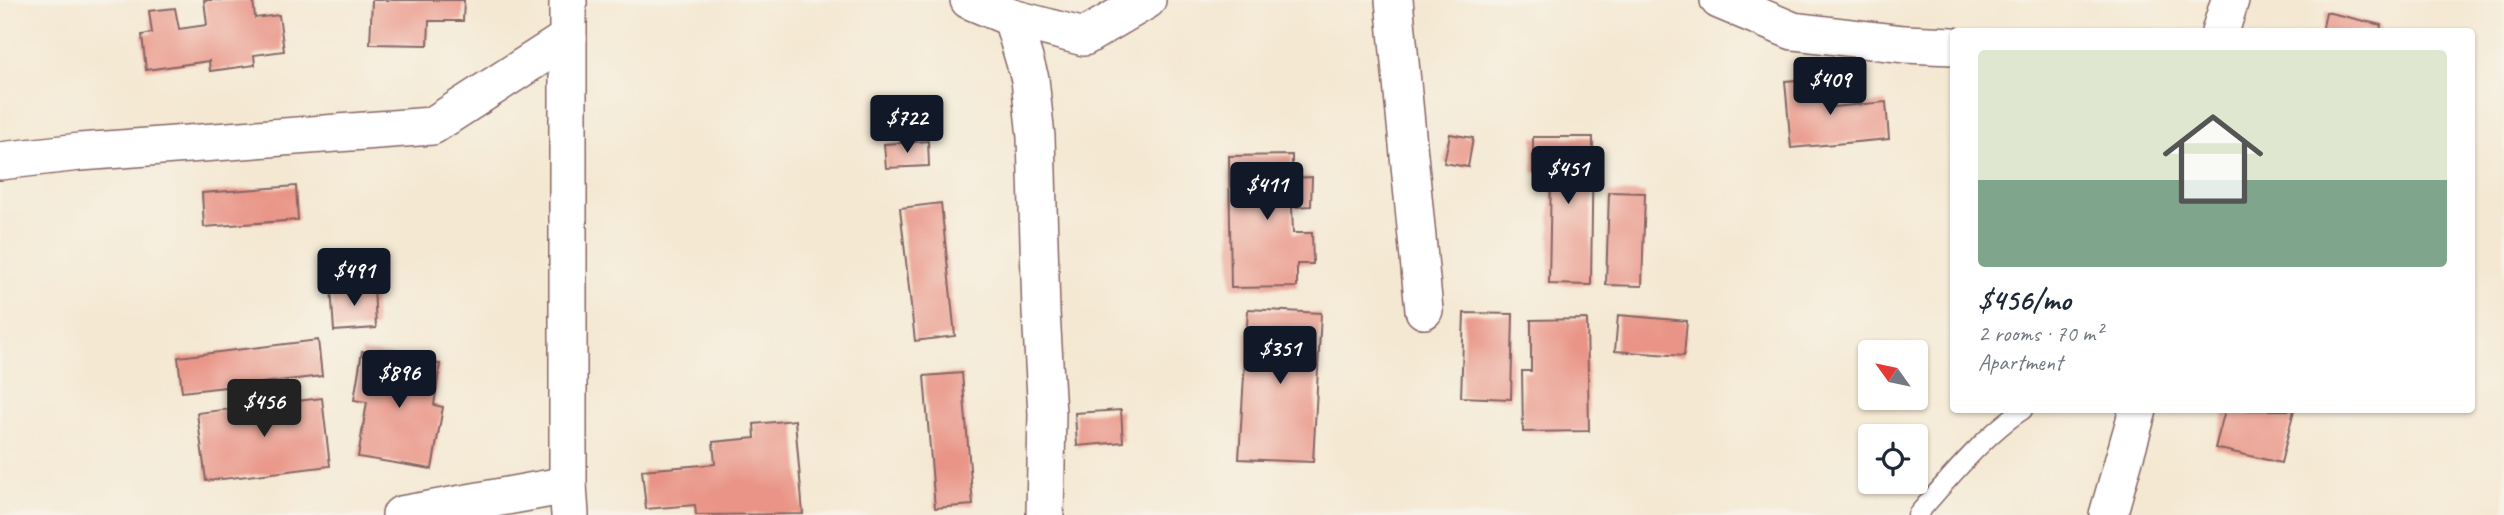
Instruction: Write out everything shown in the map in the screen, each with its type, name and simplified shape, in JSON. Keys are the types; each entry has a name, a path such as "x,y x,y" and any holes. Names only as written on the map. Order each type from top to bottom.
{"street":[{"path":"401,515 569,500 568,0"},
{"path":"969,0 1012,18 1084,37 1147,0"},
{"path":"1394,0 1424,310"},
{"path":"1719,0 1793,32 1903,44 1950,46"},
{"path":"2221,28 2230,0"},
{"path":"1012,18 1030,79 1037,137 1041,312 1047,414 1045,515"},
{"path":"0,161 80,152 432,126 568,38"},
{"path":"2108,515 2137,413"}],"lane":[{"path":"1917,515 2009,418 2018,413"}],"building":[{"path":"204,0 253,0 255,18 279,15 284,51 254,55 255,65 210,71 209,61 146,70 142,35 152,33 149,11 175,8 179,29 207,25"},
{"path":"372,0 464,0 463,21 429,21 428,45 370,44"},
{"path":"2326,12 2381,25 2381,28 2323,28"},
{"path":"1831,77 1833,107 1886,102 1889,139 1791,148 1785,81"},
{"path":"1450,134 1473,138 1468,167 1444,163"},
{"path":"1533,137 1593,137 1591,285 1549,284 1551,173 1533,173"},
{"path":"928,141 929,166 886,168 884,144"},
{"path":"1292,155 1292,178 1312,177 1311,206 1292,207 1293,233 1312,233 1313,264 1297,264 1297,287 1231,288 1229,156"},
{"path":"296,186 298,220 204,227 202,193"},
{"path":"1609,192 1645,193 1642,286 1606,285"},
{"path":"941,203 955,336 915,341 900,208"},
{"path":"374,285 376,328 334,331 331,287"},
{"path":"1248,309 1321,313 1313,462 1239,459"},
{"path":"1464,313 1513,314 1511,399 1461,397"},
{"path":"1618,315 1687,321 1684,356 1615,351"},
{"path":"1587,319 1589,431 1523,432 1522,371 1531,371 1531,320"},
{"path":"318,340 322,376 182,392 178,357"},
{"path":"362,351 440,364 434,405 443,407 432,469 358,457 367,402 354,400"},
{"path":"962,373 973,505 935,508 924,376"},
{"path":"322,398 330,466 206,481 197,413"},
{"path":"1121,410 1123,442 1077,446 1075,413"},
{"path":"2224,413 2293,413 2281,463 2215,448"},
{"path":"795,420 803,514 696,515 695,505 646,509 642,470 715,464 713,442 755,438 754,424"}]}
